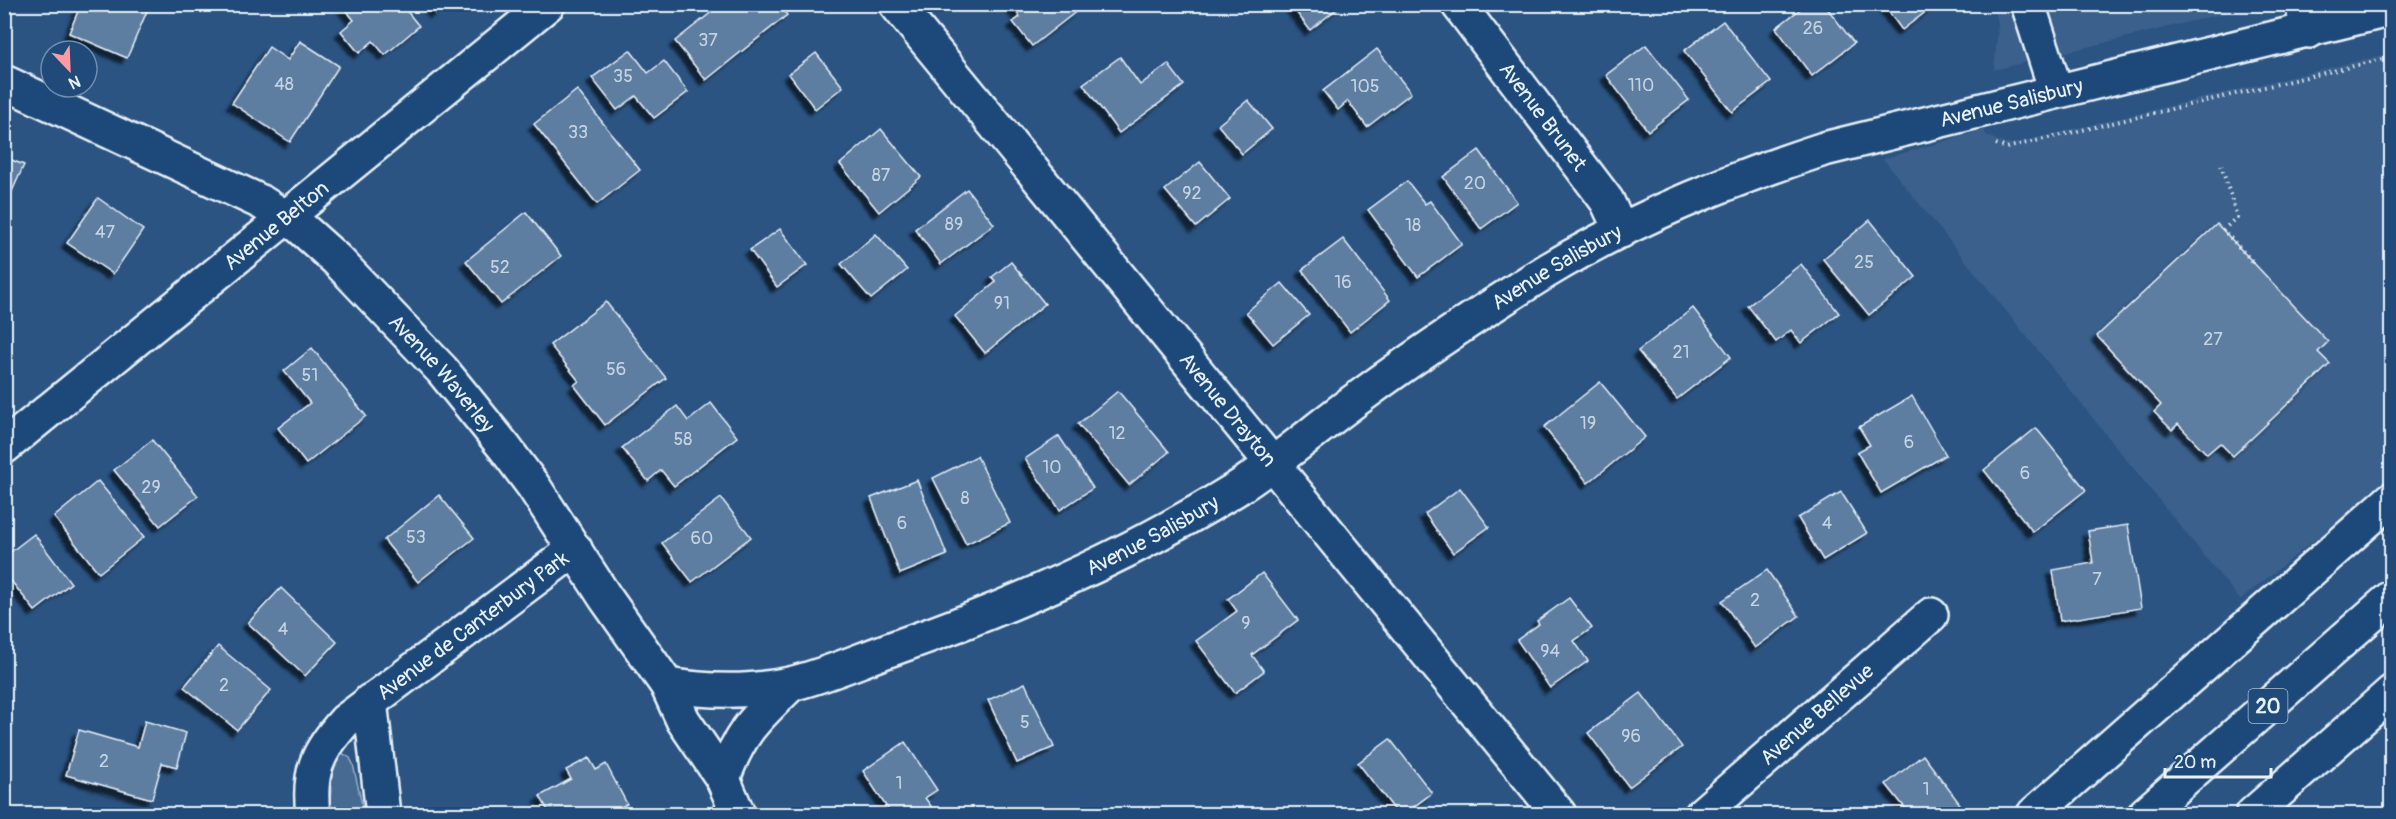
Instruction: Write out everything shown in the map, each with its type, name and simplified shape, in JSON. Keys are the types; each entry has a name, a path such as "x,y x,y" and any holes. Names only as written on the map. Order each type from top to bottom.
{"main road":[{"name":"Avenue Belton","path":"4,447 548,4"},
{"name":"Avenue Drayton","path":"896,4 1559,814"},
{"name":"Avenue Brunet","path":"1458,4 1595,184 1607,201 1621,231"},
{"path":"2028,4 2056,91"},
{"name":"Avenue Salisbury","path":"667,685 701,691 736,692 791,684 952,628 1072,578 1175,526 1242,485 1362,395 1474,318 1574,255 1740,177 1813,152 2056,91 2306,18 2391,9"},
{"name":"Avenue Waverley","path":"4,82 261,202 286,217 337,260 442,370 511,455 667,685 683,720 723,779 738,814"},
{"path":"2034,814 2391,499"},
{"name":"Avenue de Canterbury Park","path":"314,814 312,779 316,761 332,735 345,721 574,549"},
{"name":"20","path":"2145,814 2391,597"},
{"name":"Avenue Bellevue","path":"1702,814 1930,615"},
{"name":"Avenue Salisbury","path":"723,779 733,752 744,732 791,684"},
{"path":"2253,814 2391,692"},
{"name":"Avenue de Canterbury Park","path":"370,701 383,814"}],"path":[{"path":"1988,141 2006,148 2391,57"},
{"path":"2221,165 2237,217 2223,230 2252,261"}],"shaded area":[{"path":"1993,5 2258,5 1994,70 1998,23"},
{"path":"2391,53 2391,474 2369,496 2240,600 1883,159 1984,130 1986,135 2005,144 2015,143"},
{"path":"344,754 353,764 364,814 329,814 333,761 337,755"}],"building":[{"path":"81,4 150,4 127,58 99,46 99,39 83,39 69,33"},
{"path":"341,4 401,4 419,26 385,55 373,41 359,53 341,31 354,20"},
{"path":"429,4 445,4 435,13"},
{"path":"722,4 779,4 787,15 706,80 675,41"},
{"path":"1010,4 1071,4 1077,11 1032,46 1013,22 1020,17"},
{"path":"1290,4 1343,4 1310,30"},
{"path":"1807,4 1824,4 1854,43 1812,76 1776,28"},
{"path":"1883,4 1936,4 1902,30"},
{"path":"1723,21 1771,82 1732,112 1684,51"},
{"path":"300,41 339,66 290,142 232,103 269,47 288,60"},
{"path":"1646,45 1689,100 1648,131 1606,75"},
{"path":"1377,49 1411,93 1367,127 1348,101 1338,110 1323,91"},
{"path":"630,50 648,73 664,61 688,92 654,118 636,96 617,110 592,78"},
{"path":"816,53 843,87 815,109 789,74"},
{"path":"1120,57 1140,85 1168,64 1184,85 1119,133 1083,84"},
{"path":"577,90 640,170 597,204 534,124"},
{"path":"1248,100 1272,129 1242,154 1218,125"},
{"path":"881,129 921,177 879,212 840,164"},
{"path":"1479,150 1517,202 1481,229 1443,177"},
{"path":"4,157 24,165 9,198 4,196"},
{"path":"1200,162 1230,199 1196,227 1165,190"},
{"path":"1407,181 1425,204 1430,201 1462,244 1418,277 1368,210"},
{"path":"967,189 994,224 941,264 915,229"},
{"path":"98,198 143,230 113,274 67,243"},
{"path":"526,212 561,256 501,304 466,261"},
{"path":"1870,220 1916,277 1869,315 1823,259"},
{"path":"2217,224 2328,342 2318,352 2330,364 2233,456 2220,443 2207,454 2178,424 2172,430 2154,412 2161,405 2097,336"},
{"path":"780,229 807,265 777,287 750,250"},
{"path":"876,234 907,270 871,299 841,264"},
{"path":"1343,239 1390,300 1350,332 1302,270"},
{"path":"1011,262 1045,304 985,353 955,316 996,282 992,277"},
{"path":"1801,264 1839,313 1801,343 1791,330 1776,342 1748,306"},
{"path":"1282,283 1309,315 1273,344 1246,312"},
{"path":"606,302 666,378 605,425 574,385 579,381 550,345"},
{"path":"1693,308 1731,357 1677,399 1638,351"},
{"path":"312,348 366,416 306,464 278,428 310,403 284,371"},
{"path":"1600,382 1645,437 1588,483 1544,427"},
{"path":"1118,391 1169,452 1129,485 1078,424"},
{"path":"1912,396 1946,455 1881,493 1857,452 1870,445 1859,427"},
{"path":"711,403 737,437 674,486 661,470 648,481 622,448 677,406 688,421"},
{"path":"2036,428 2086,490 2033,532 1984,470"},
{"path":"1059,436 1093,488 1060,510 1025,459"},
{"path":"152,440 198,496 160,526 114,470"},
{"path":"977,456 1010,523 966,544 933,478"},
{"path":"917,480 947,555 900,574 871,498"},
{"path":"98,481 144,537 99,573 54,517"},
{"path":"1460,488 1489,527 1453,553 1425,514"},
{"path":"1841,492 1867,533 1823,560 1798,518"},
{"path":"439,495 474,538 418,582 384,540"},
{"path":"721,498 751,537 692,582 662,543"},
{"path":"2128,525 2141,608 2060,621 2053,570 2093,563 2088,531"},
{"path":"34,534 71,583 35,611 4,572 4,557"},
{"path":"1767,570 1799,616 1755,648 1722,601"},
{"path":"1262,573 1298,620 1252,655 1264,671 1235,693 1196,641 1237,611 1228,599"},
{"path":"281,588 337,642 305,676 248,623"},
{"path":"1569,598 1592,628 1574,641 1588,661 1550,688 1517,640 1539,624 1537,621"},
{"path":"218,646 271,690 237,730 184,687"},
{"path":"1025,683 1054,747 1017,763 988,700"},
{"path":"1641,693 1682,747 1629,787 1588,733"},
{"path":"145,721 186,733 177,767 162,763 152,799 66,775 79,730 138,747"},
{"path":"1390,739 1432,793 1404,814 1398,814 1358,763"},
{"path":"905,742 937,790 925,798 936,813 934,814 891,814 863,771"},
{"path":"1923,755 1960,804 1947,814 1910,814 1886,784"},
{"path":"589,758 596,770 606,764 627,804 607,814 550,814 540,796 571,779 566,770"}]}
